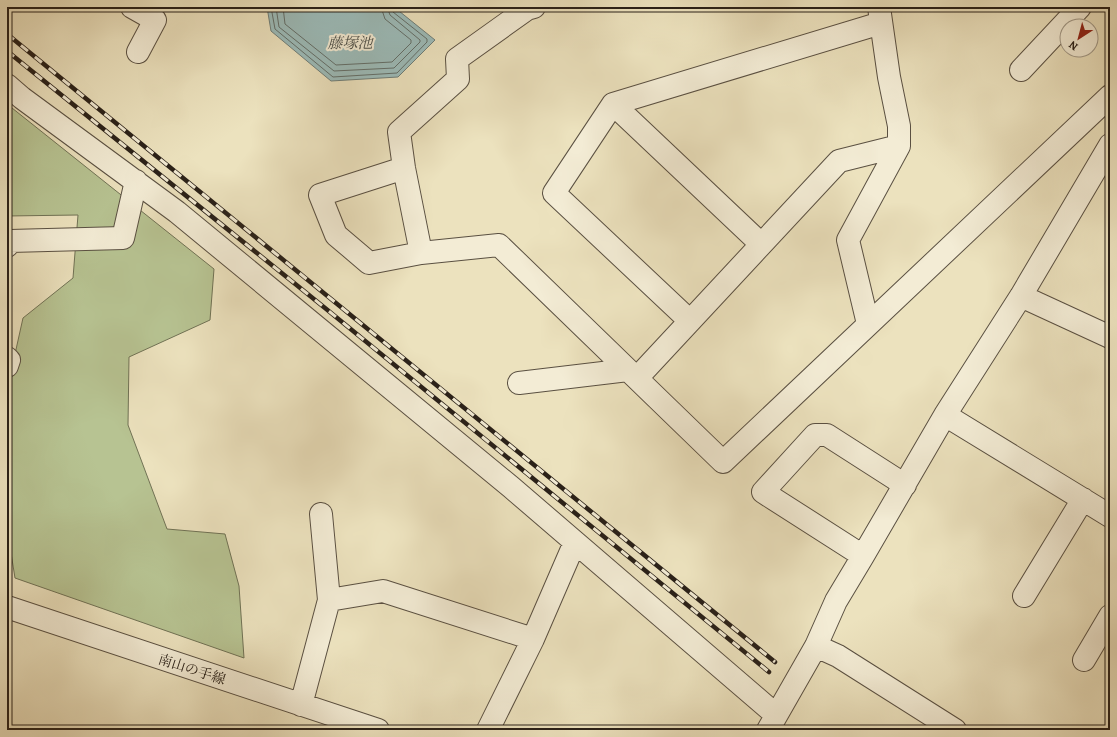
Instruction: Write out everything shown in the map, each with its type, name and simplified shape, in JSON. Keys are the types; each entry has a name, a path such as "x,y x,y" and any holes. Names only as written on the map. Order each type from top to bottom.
{"street":[{"path":"132,7 155,20 138,52"},
{"path":"1021,70 1080,7"},
{"path":"421,253 404,168 399,132 458,79 457,59 529,8"},
{"path":"690,321 554,194 612,104 880,15 888,77 899,126 899,146 848,240 868,324"},
{"path":"7,85 22,98 136,180 177,212 505,482 575,542 771,722 816,646 836,601 945,415 1021,296 1110,145"},
{"path":"404,168 320,195 336,235 369,263 421,253 499,245 724,462 1110,96"},
{"path":"612,104 761,244"},
{"path":"519,383 632,374 690,321 839,161 899,146"},
{"path":"7,246 10,241 123,238 136,180"},
{"path":"1021,296 1110,336"},
{"path":"7,358 9,360 7,366"},
{"path":"945,415 1110,516"},
{"path":"863,556 763,492 815,435 827,436 904,485"},
{"path":"1024,596 1083,500"},
{"path":"302,705 330,600 321,514"},
{"path":"488,730 534,639 575,542"},
{"path":"330,600 383,591 534,639"},
{"name":"南山の手線","path":"7,608 378,730"},
{"path":"1084,660 1110,616"},
{"path":"816,646 838,656 955,730"}],"green space":[{"path":"7,104 214,269 210,320 129,357 128,425 167,529 225,534 239,586 244,658 15,578 7,528 7,390 23,318 73,278 78,215 7,216"}],"water":[{"name":"藤塚池","path":"267,7 394,7 435,40 398,77 331,81 271,31"}],"railway":[{"path":"7,34 775,662"},
{"path":"7,51 325,308 769,672"}]}
